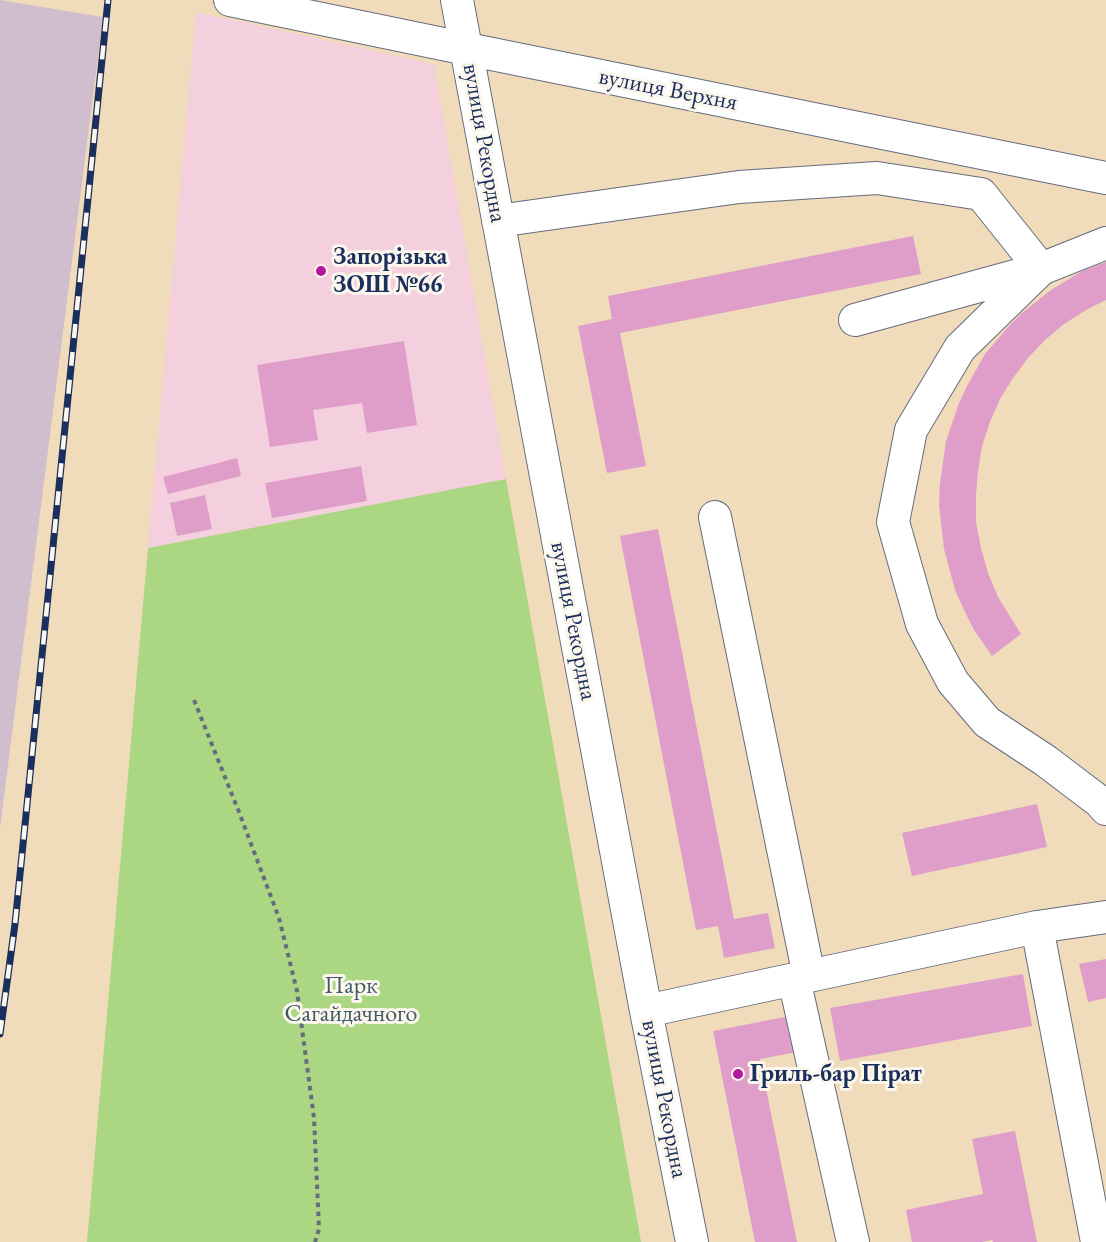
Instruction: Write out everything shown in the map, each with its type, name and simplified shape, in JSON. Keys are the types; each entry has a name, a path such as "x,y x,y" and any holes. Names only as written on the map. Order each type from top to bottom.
{"street":[{"name":"вулиця Верхня","path":"230,0 337,11 467,49 1106,178"},
{"name":"вулиця Рекордна","path":"457,0 646,1011 692,1242"},
{"path":"498,220 739,187 877,178 981,194 1041,269"},
{"path":"855,320 1041,269 1106,243"},
{"path":"1041,269 960,348 911,430 893,522 922,624 953,682 987,722 1046,761 1106,809"},
{"path":"715,517 853,1242"},
{"path":"646,1011 1037,927 1106,917"},
{"path":"1037,927 1096,1179 1097,1242"}],"path":[{"path":"194,700 279,918 297,991 314,1118 319,1229 315,1242"}],"shaded area":[{"path":"0,0 103,17 0,828"},
{"name":"Запорізька ЗОШ №66","path":"196,12 434,64 506,479 148,548"}],"green space":[{"name":"Парк Сагайдачного","path":"506,479 641,1242 87,1242 148,548"}],"building":[{"path":"913,236 921,274 620,333 646,466 607,473 578,326 612,319 608,296"},
{"path":"1106,262 1106,300 1064,324 1028,358 1000,399 982,446 976,496 976,522 981,548 998,597 1021,634 992,656 974,630 955,590 944,549 939,505 946,441 967,386 985,354 1009,326 1051,290 1082,271"},
{"path":"404,341 417,425 367,433 362,403 313,410 318,440 270,447 257,365"},
{"path":"237,458 241,476 168,494 163,477"},
{"path":"361,466 367,501 272,518 265,483"},
{"path":"205,495 212,529 177,536 170,503"},
{"path":"658,529 734,919 768,913 775,948 724,958 718,926 696,930 620,536"},
{"path":"1037,804 1047,847 912,876 902,833"},
{"path":"1106,959 1106,998 1088,1002 1079,964"},
{"path":"1023,974 1032,1026 840,1061 830,1008"},
{"path":"790,1016 797,1052 760,1059 797,1242 755,1242 713,1031"},
{"path":"1015,1131 1037,1242 993,1242 992,1240 912,1242 906,1210 983,1194 972,1139"}],"railway":[{"path":"0,1034 15,924 108,0"}],"place":[{"name":"Запорізька ЗОШ №66","path":"321,271"},
{"name":"Гриль-бар Пірат","path":"738,1074"}]}
